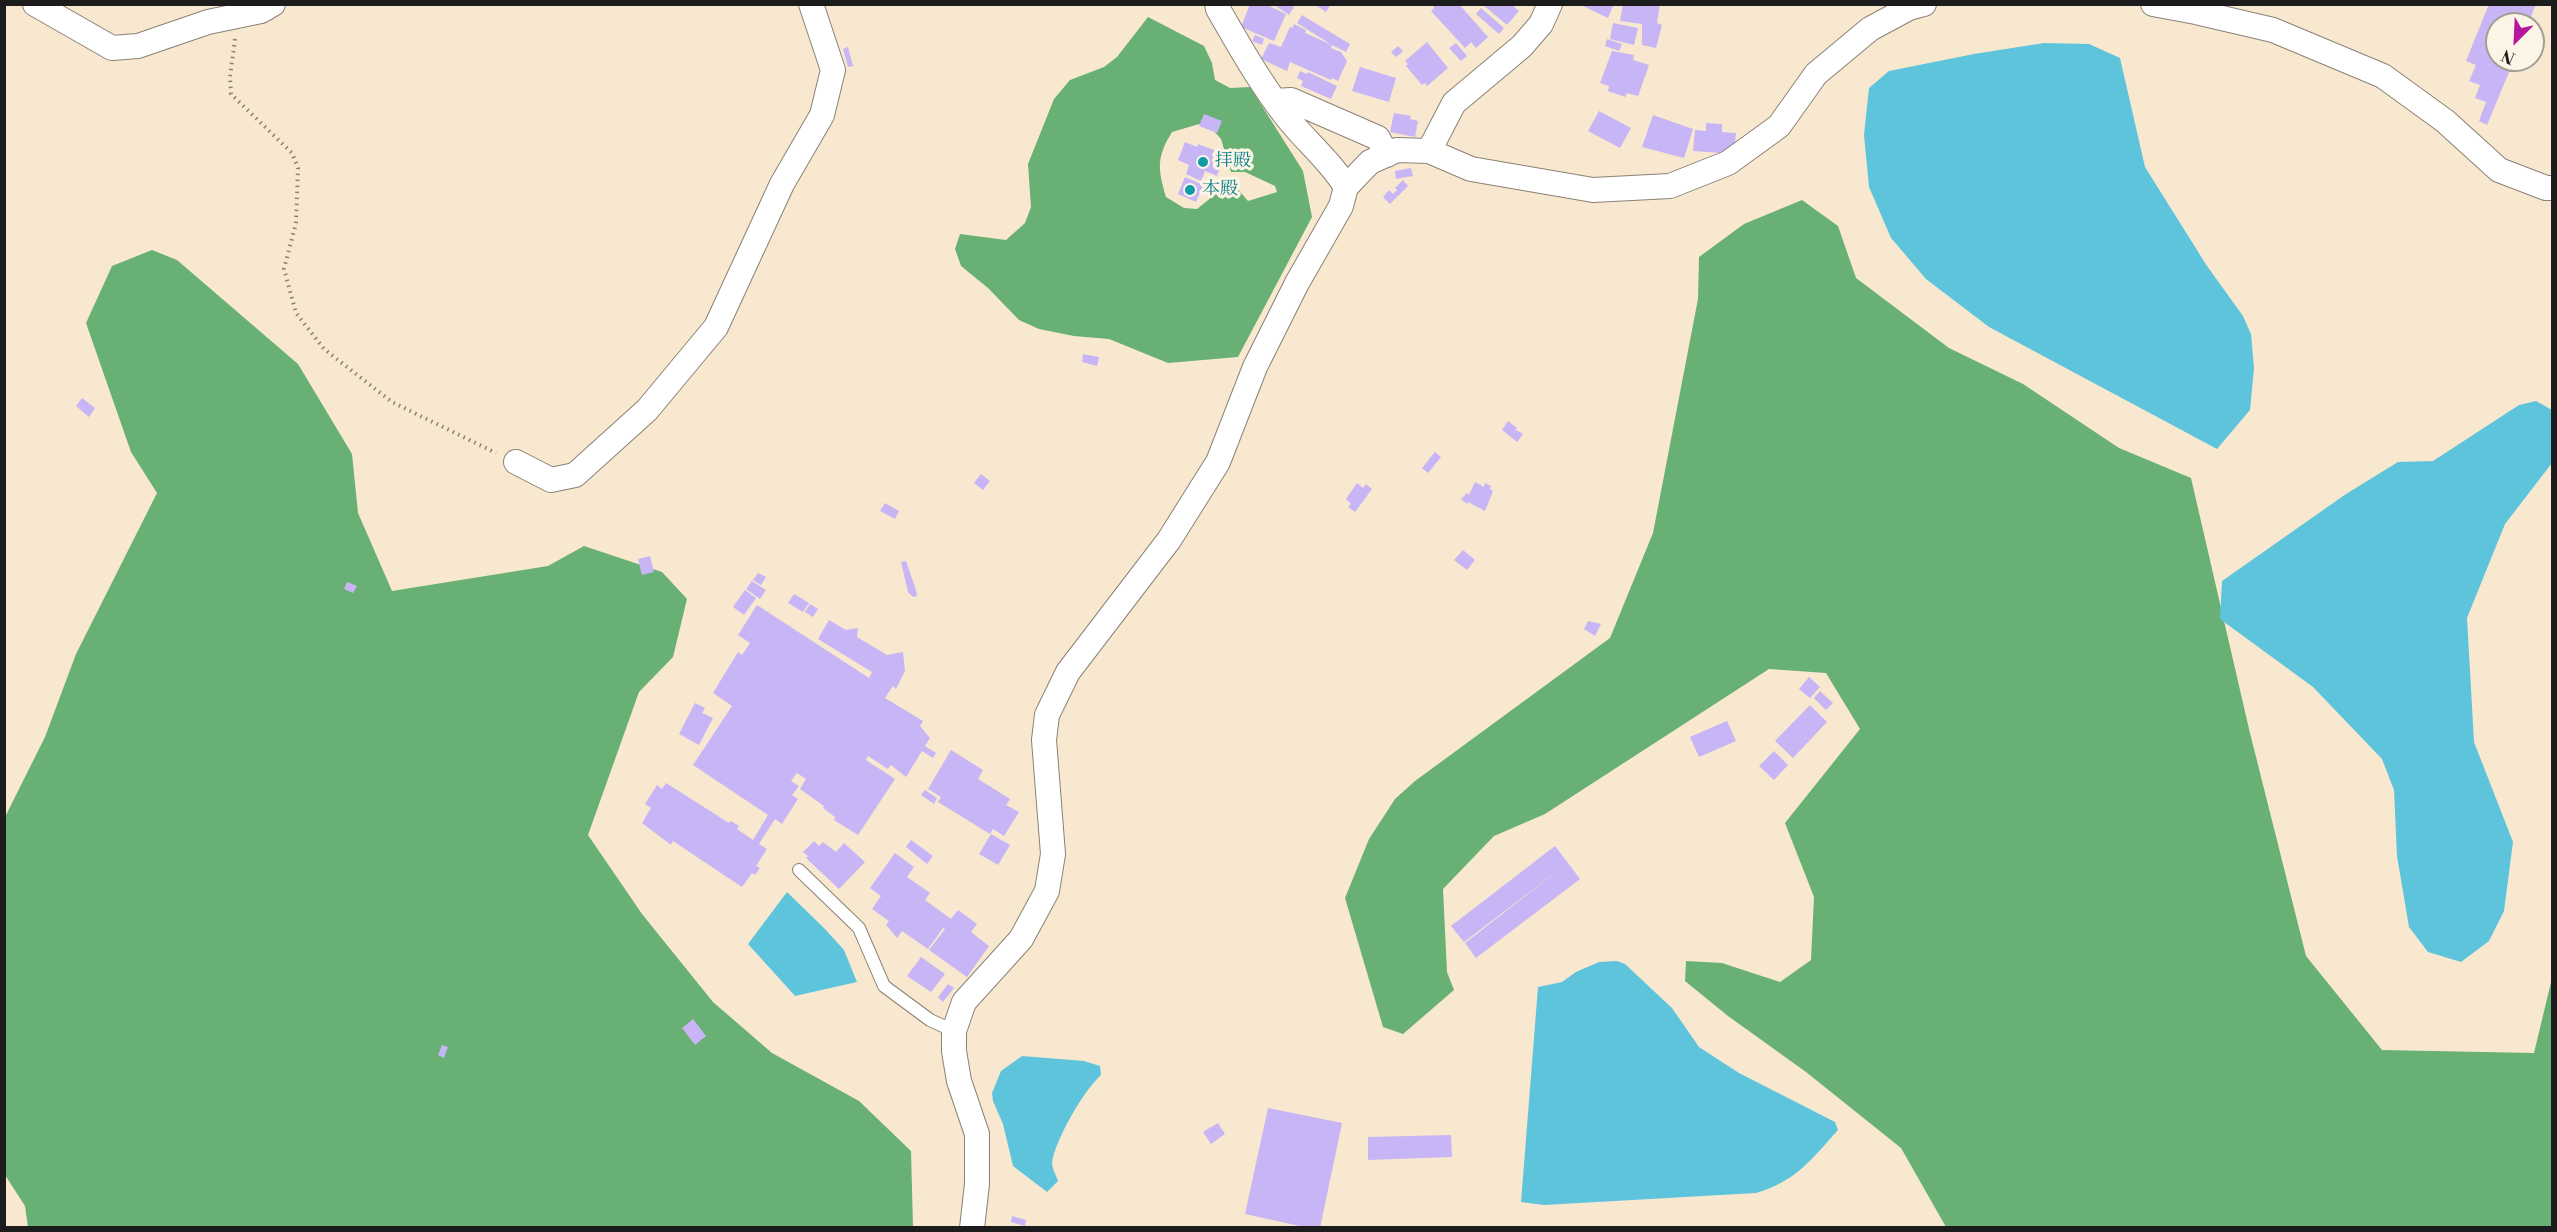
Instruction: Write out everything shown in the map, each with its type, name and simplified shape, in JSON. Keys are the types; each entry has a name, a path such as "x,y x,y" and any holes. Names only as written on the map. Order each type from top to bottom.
{"street":[{"path":"34,4 112,48 138,46 208,22 261,11 273,4"},
{"path":"516,462 551,480 575,475 647,410 716,327 782,184 822,115 833,69 811,4"},
{"path":"1217,4 1275,101 1337,171 1346,187"},
{"path":"1429,151 1454,103 1522,46 1541,24 1550,4"},
{"path":"972,1227 977,1184 977,1134 960,1081 954,1051 954,1031 964,1002 1020,939 1047,891 1053,854 1044,741 1047,715 1068,672 1169,540 1218,462 1256,367 1297,283 1341,206 1346,187 1370,162 1397,150 1429,151 1471,170 1593,190 1670,186 1728,163 1779,126 1816,74 1870,29 1909,8 1924,4"},
{"path":"2153,4 2180,7 2273,30 2383,76 2445,121 2499,170 2546,188 2553,188"},
{"path":"1275,101 1291,100 1378,138 1387,155"}],"lane":[{"path":"799,870 859,928 884,986 930,1020 954,1031"}],"path":[{"path":"238,16 230,77 231,94 292,153 298,168 296,223 284,269 296,313 324,349 392,402 516,462"}],"green space":[{"path":"1148,17 1204,46 1212,63 1215,80 1230,88 1250,87 1303,171 1312,217 1238,357 1168,363 1109,339 1074,336 1039,329 1019,320 988,288 961,266 955,249 960,234 1006,240 1025,223 1031,207 1028,164 1054,99 1070,80 1104,67 1117,57","holes":["1206,122 1221,139 1231,172 1245,172 1275,186 1277,192 1248,201 1235,186 1228,184 1197,209 1184,208 1166,197 1160,164 1163,149 1172,132"]},
{"path":"1802,200 1838,226 1856,278 1949,348 2023,384 2119,448 2191,478 2249,729 2306,956 2382,1050 2534,1053 2552,978 2552,1227 1946,1227 1901,1148 1806,1072 1728,1016 1685,981 1686,961 1722,963 1780,982 1811,960 1814,897 1785,823 1860,729 1826,673 1769,669 1545,814 1494,836 1443,889 1447,972 1454,990 1403,1034 1383,1027 1345,898 1369,839 1395,799 1415,781 1610,638 1653,533 1698,299 1699,257 1744,224"},
{"path":"152,250 177,260 298,364 352,454 358,513 392,591 548,566 584,546 662,572 687,599 673,657 639,692 588,835 642,914 713,1002 772,1053 859,1101 911,1151 913,1227 28,1227 25,1206 5,1175 4,819 45,737 76,654 157,493 131,452 86,323 112,266"}],"water":[{"path":"2044,43 2089,44 2120,58 2145,167 2207,266 2243,316 2251,334 2254,368 2250,410 2217,449 1989,327 1926,279 1891,238 1869,187 1864,135 1869,88 1889,71"},
{"path":"2536,401 2552,410 2552,463 2505,524 2467,618 2474,742 2513,842 2504,911 2489,941 2461,962 2428,952 2409,927 2397,856 2394,790 2382,759 2313,687 2220,619 2222,581 2346,494 2398,462 2433,461 2519,405"},
{"path":"787,892 844,950 857,982 795,996 748,944"},
{"path":"1617,961 1625,964 1672,1008 1699,1047 1739,1073 1835,1122 1838,1130 1811,1160 1792,1176 1782,1183 1756,1193 1544,1205 1521,1202 1538,987 1562,982 1576,972 1599,962"},
{"path":"1022,1056 1084,1061 1100,1066 1101,1075 1079,1103 1064,1129 1052,1163 1058,1181 1047,1192 1013,1166 1003,1124 993,1101 992,1093 1001,1071"}],"building":[{"path":"1250,4 1265,4 1286,14 1274,41 1241,27"},
{"path":"1273,4 1290,4 1294,7 1289,15"},
{"path":"1314,4 1331,4 1326,12"},
{"path":"1433,4 1459,4 1488,37 1476,48 1471,42 1465,48 1431,11 1434,8"},
{"path":"1482,4 1517,4 1514,7 1519,11 1507,25"},
{"path":"1579,4 1614,4 1608,18"},
{"path":"1623,4 1660,4 1657,23 1662,25 1656,48 1642,45 1642,24 1620,21"},
{"path":"2489,4 2536,4 2533,12 2486,12"},
{"path":"1481,8 1504,28 1499,34 1476,14"},
{"path":"2485,14 2485,72 2509,72 2487,125 2479,121 2486,102 2475,98 2480,85 2469,81 2476,65 2466,61"},
{"path":"1302,15 1350,44 1346,52 1297,23"},
{"path":"1613,23 1638,28 1634,45 1610,39"},
{"path":"1294,24 1306,30 1305,33 1332,45 1331,48 1341,52 1347,61 1338,81 1290,62 1287,71 1261,59 1269,43 1281,47 1290,27 1293,28"},
{"path":"1255,35 1264,39 1262,45 1252,41"},
{"path":"1607,39 1622,44 1619,51 1605,46"},
{"path":"1427,42 1448,68 1427,86 1425,83 1422,85 1406,66 1408,64 1405,61"},
{"path":"1456,43 1467,56 1461,61 1449,48"},
{"path":"1398,46 1403,51 1396,57 1391,52"},
{"path":"848,47 853,66 848,67 843,49"},
{"path":"1612,51 1634,55 1633,60 1649,65 1638,96 1627,93 1625,97 1608,91 1609,86 1600,83"},
{"path":"1360,67 1396,78 1389,102 1352,91"},
{"path":"1300,71 1307,74 1308,72 1337,86 1331,99 1301,86 1303,81 1297,78"},
{"path":"1599,111 1631,128 1620,148 1588,131"},
{"path":"1394,113 1411,116 1410,119 1418,121 1415,137 1390,132"},
{"path":"1204,114 1222,121 1217,133 1199,126"},
{"path":"1653,115 1693,129 1684,158 1642,147"},
{"path":"1706,123 1722,124 1722,132 1736,133 1734,154 1693,151 1695,130 1706,131"},
{"name":"拝殿","path":"1185,142 1214,150 1213,154 1224,158 1217,176 1205,171 1201,181 1186,174 1189,165 1178,160"},
{"path":"1411,168 1413,176 1396,179 1395,171"},
{"name":"本殿","path":"1185,177 1203,185 1196,202 1178,194"},
{"path":"1403,180 1408,186 1390,204 1383,197 1389,190 1393,194 1397,190 1395,188"},
{"path":"1083,354 1099,357 1097,366 1082,362"},
{"path":"82,398 95,408 89,417 76,406"},
{"path":"1508,421 1517,428 1512,435 1516,430 1523,434 1517,442 1502,430"},
{"path":"1435,452 1441,457 1428,473 1422,468"},
{"path":"981,474 990,481 983,490 974,483"},
{"path":"1475,482 1484,487 1485,483 1491,486 1490,489 1493,491 1485,511 1461,499 1467,493 1469,495"},
{"path":"1357,483 1363,488 1366,484 1372,489 1355,512 1348,507 1351,504 1346,499"},
{"path":"885,503 899,511 895,519 880,511"},
{"path":"1463,550 1475,560 1467,570 1454,560"},
{"path":"650,556 654,572 642,575 638,559"},
{"path":"906,561 917,596 913,597 908,592 901,562"},
{"path":"758,573 766,577 761,585 753,580"},
{"path":"752,581 766,590 760,599 746,589"},
{"path":"347,582 357,586 353,593 344,589"},
{"path":"745,590 756,598 744,615 733,607"},
{"path":"794,594 809,603 803,612 788,603"},
{"path":"810,604 818,609 813,617 805,612"},
{"path":"757,605 869,678 872,672 818,639 829,620 846,630 858,628 857,637 887,655 903,652 905,671 896,689 893,686 885,698 923,721 920,726 930,738 925,746 936,753 933,758 922,751 906,777 891,765 888,769 868,756 866,760 895,779 858,835 834,820 835,817 823,808 824,806 800,789 806,779 797,773 791,781 799,786 792,795 798,799 782,824 775,819 759,844 767,849 756,866 760,868 755,875 752,873 742,887 673,841 671,845 642,823 651,808 645,804 657,785 662,789 666,783 729,823 731,821 739,826 737,829 753,840 768,815 693,765 732,706 713,693 738,652 742,655 750,643 738,635"},
{"path":"1588,621 1601,624 1595,636 1584,629"},
{"path":"1809,677 1820,687 1810,698 1799,689"},
{"path":"1820,691 1833,703 1826,710 1814,698"},
{"path":"695,703 705,708 702,713 713,718 699,745 679,734"},
{"path":"1810,705 1827,722 1793,758 1775,741"},
{"path":"1727,721 1736,741 1699,757 1690,737"},
{"path":"951,750 983,770 978,779 1010,799 1006,805 1019,812 1004,836 993,829 990,834 938,802 941,797 928,789"},
{"path":"1774,751 1788,765 1774,780 1759,766"},
{"path":"925,790 937,798 934,804 921,795"},
{"path":"991,834 1010,845 998,865 979,854"},
{"path":"911,840 933,856 927,864 906,847"},
{"path":"814,841 819,846 823,842 836,852 844,843 865,862 839,889 806,858 808,856 803,852"},
{"path":"1555,846 1568,863 1464,942 1451,926"},
{"path":"895,853 914,867 907,877 930,893 925,900 951,919 958,910 977,924 971,932 989,946 967,977 929,950 945,929 943,928 928,949 902,931 897,938 886,925 889,921 872,909 881,896 870,888"},
{"path":"1568,863 1580,879 1476,958 1465,943"},
{"path":"921,957 945,974 931,992 907,976"},
{"path":"948,984 954,988 943,1002 938,997"},
{"path":"693,1019 706,1036 695,1045 682,1028"},
{"path":"442,1045 448,1047 444,1058 438,1055"},
{"path":"1268,1108 1342,1123 1320,1228 1309,1228 1245,1214"},
{"path":"1218,1123 1225,1134 1211,1144 1203,1132"},
{"path":"1451,1135 1452,1157 1368,1160 1368,1137"},
{"path":"1012,1216 1026,1220 1025,1226 1011,1222"}],"place":[{"name":"拝殿","path":"1203,162"},
{"name":"本殿","path":"1190,190"}]}
